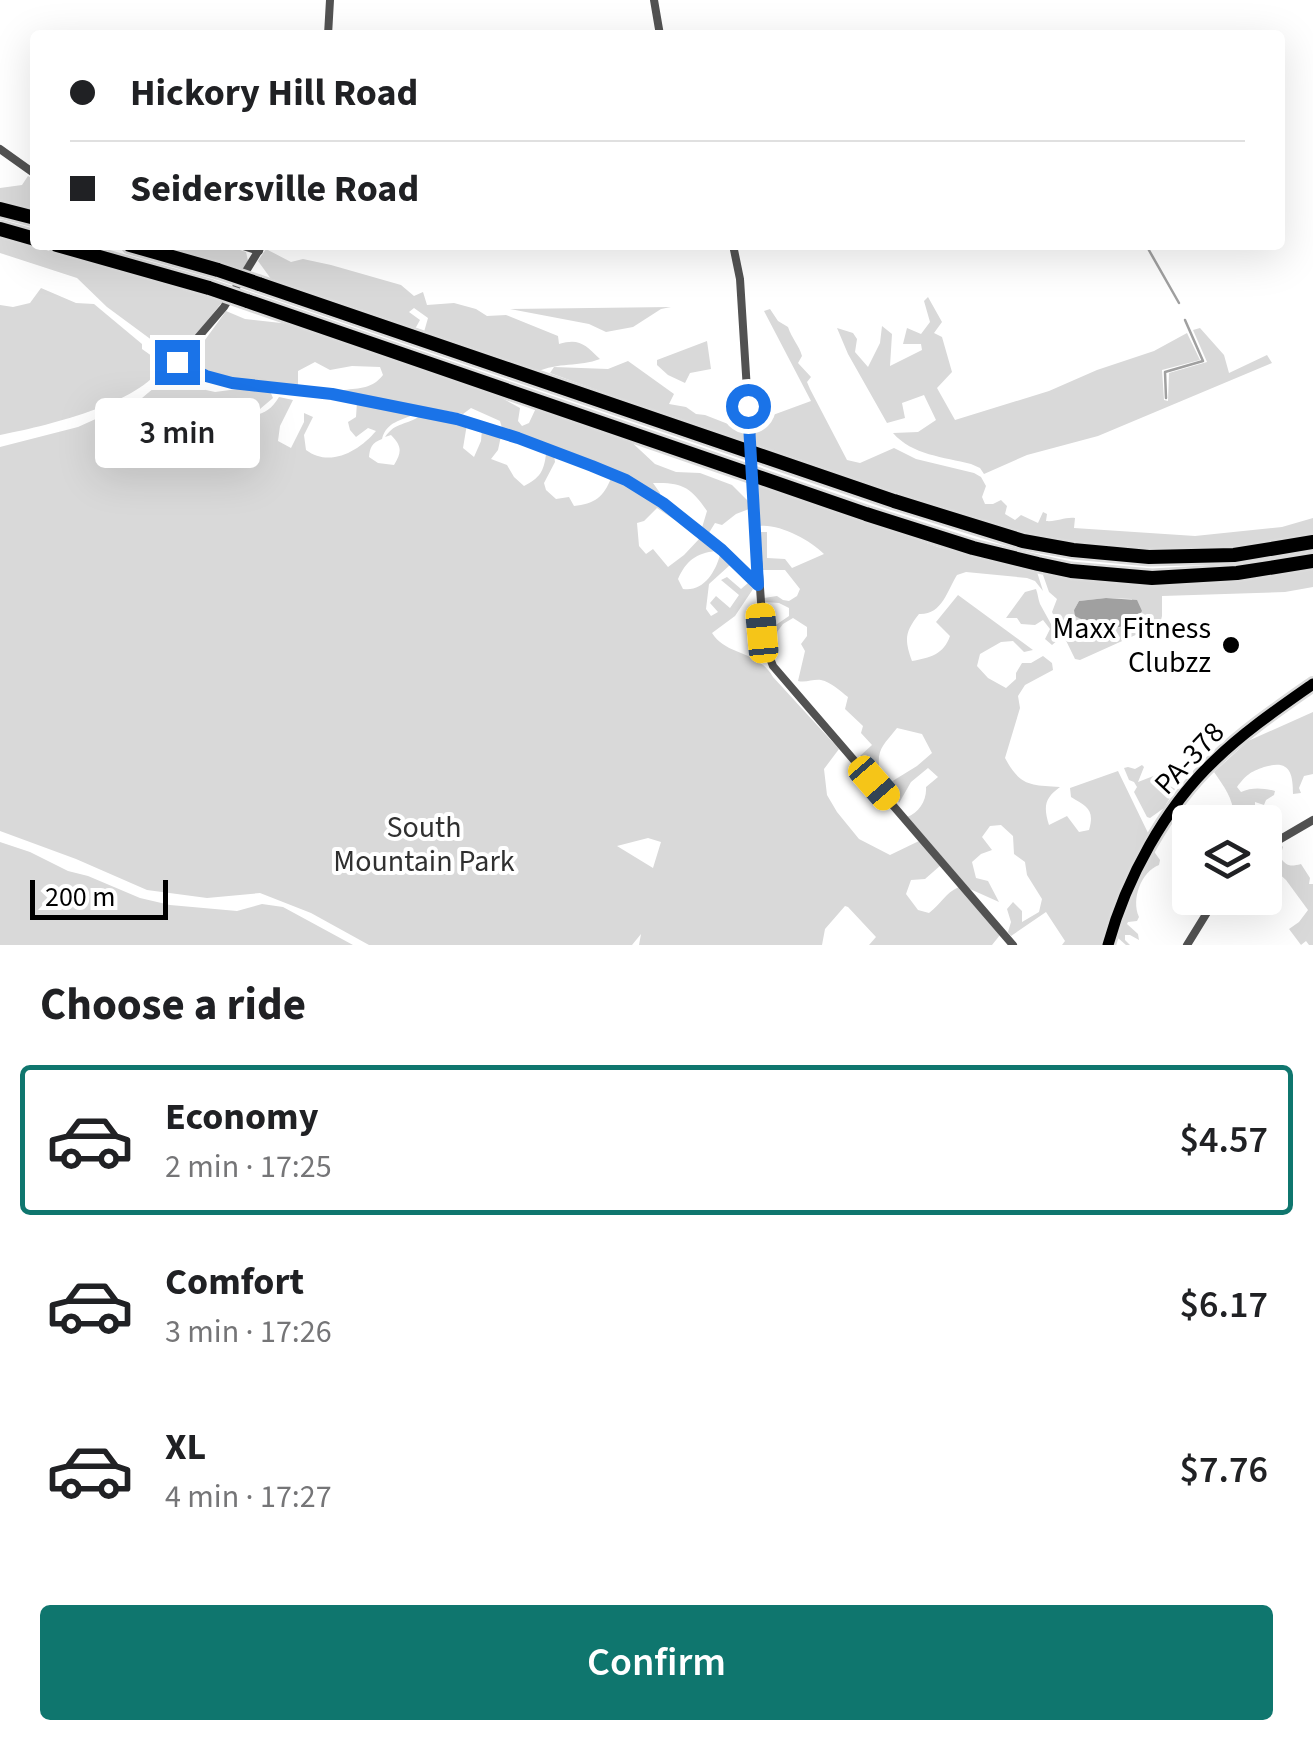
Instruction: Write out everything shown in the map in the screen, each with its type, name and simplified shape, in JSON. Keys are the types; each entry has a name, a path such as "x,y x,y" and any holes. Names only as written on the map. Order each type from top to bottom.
{"highway":[{"path":"0,209 30,217"},
{"path":"0,229 30,238"},
{"path":"75,250 208,288 973,548 1071,572 1152,578 1313,562"},
{"path":"148,250 218,270 894,501 1023,541 1149,557 1234,555 1313,542"}],"main road":[{"name":"PA-378","path":"1108,945 1115,918 1136,872 1186,792 1230,746 1313,684"}],"street":[{"path":"328,30 330,0"},
{"path":"654,0 659,30"},
{"path":"0,149 30,170"},
{"path":"260,250 217,316 177,362 224,382 332,394 457,419 532,443 640,488 699,532 758,585"},
{"path":"734,250 740,278 758,585 764,643 773,666 1013,945"},
{"path":"1282,838 1313,820"},
{"path":"1187,945 1206,915"}],"green space":[{"path":"30,177 30,210 0,201 0,188 22,185"},
{"path":"0,237 30,245 30,250 46,250 224,300 189,343 178,352 168,352 107,307 77,278 0,253"},
{"path":"167,250 240,250 246,252 248,261 241,272"},
{"path":"268,250 291,262 303,259 401,285 414,296 423,292 427,305 454,303 487,316 506,315 558,336 559,344 582,344 600,359 537,372 424,332 428,318 414,308 409,312 420,320 415,329 274,283 258,261"},
{"path":"41,288 76,303 94,304 163,364 135,391 113,402 64,420 0,435 0,305 30,303"},
{"path":"928,297 942,322 934,333 942,337 952,372 937,388 955,420 1049,391 1154,351 1187,333 1200,360 1162,370 1164,400 1168,401 1169,373 1207,362 1193,330 1200,328 1224,355 1229,373 1267,355 1272,363 1098,436 1027,455 984,474 971,464 919,451 893,433 918,432 936,420 924,395 902,403 905,418 887,423 837,328 853,333 857,339 855,352 868,367 880,343 882,326 892,334 890,366 922,350 921,344 903,344 907,328 921,334 930,322 924,301"},
{"path":"671,307 633,327 606,332 589,324 510,309"},
{"path":"770,309 788,327 802,356 798,363 811,377 807,382 810,389 847,460 860,463 894,448 916,459 974,473 986,486 982,497 985,504 1001,500 1007,506 1005,514 1015,520 1021,515 1038,523 1043,512 1047,514 1046,521 1075,518 1074,528 1195,536 1282,527 1313,518 1313,537 1184,550 1120,549 1055,541 959,516 756,446 754,422 811,401 764,311"},
{"path":"226,311 245,319 299,325 481,387 520,408 518,421 522,426 529,423 536,408 625,436 655,464 676,472 700,473 732,485 749,502 749,509 722,525 715,523 707,536 701,531 707,511 691,491 679,485 653,483 660,498 613,471 502,428 500,421 471,408 463,414 344,393 375,383 383,375 380,367 330,370 315,362 298,371 298,386 245,382 208,372 196,365 194,355"},
{"path":"707,341 711,369 690,373 685,383 657,365 657,360"},
{"path":"628,361 674,394 669,404 746,431 747,444 550,373 554,367 608,369"},
{"name":"South Mountain Park","path":"173,372 197,380 197,388 215,392 245,388 270,391 273,398 260,409 214,412 207,416 210,424 224,432 240,428 244,417 264,412 279,397 293,400 280,426 278,441 291,448 304,422 304,413 313,417 304,435 306,450 325,457 353,451 376,431 368,428 356,437 350,430 348,422 356,417 357,402 415,414 391,425 372,446 369,457 378,463 394,465 399,446 391,435 385,437 393,428 421,415 467,424 463,448 474,457 482,429 501,436 491,459 507,465 524,486 540,473 546,454 554,455 555,462 544,483 546,490 556,499 569,497 574,506 597,498 611,478 644,495 678,517 675,520 657,508 637,523 639,546 646,554 653,549 668,567 700,538 716,551 688,563 678,579 683,589 697,587 707,580 720,555 730,565 709,584 706,609 711,616 718,612 710,603 716,596 730,608 739,595 721,580 727,577 741,589 748,583 753,589 735,616 712,633 725,646 767,668 839,749 824,769 827,795 837,812 859,839 890,855 919,841 941,865 925,879 911,880 906,894 918,910 929,913 959,887 1000,935 992,945 869,945 876,937 845,906 825,929 822,945 639,945 641,934 632,945 369,945 311,913 260,893 207,898 147,890 0,831 0,447 78,427 142,398","holes":["648,838 661,842 653,868 617,846"]},
{"path":"758,483 938,547 1037,572 1043,591 1027,578 966,572 957,575 938,606 914,620 907,636 908,647 912,661 930,657 944,647 950,636 936,622 958,595 1033,650 1024,652 1013,641 1001,642 980,654 977,666 988,678 1006,688 1016,679 1022,663 1043,656 1052,663 1053,670 1025,685 1018,696 1020,708 1005,758 1021,779 1060,787 1047,803 1049,825 1067,816 1079,832 1089,830 1090,813 1071,797 1070,788 1118,771 1149,835 1113,909 1104,945 1062,945 1065,941 1046,912 1011,936 1007,909 1013,902 1022,911 1022,922 1039,912 1042,899 1027,875 1025,862 1014,854 1013,836 1001,825 990,826 982,837 992,850 972,862 976,878 988,881 999,902 970,889 907,817 919,809 926,787 938,777 928,768 911,782 899,803 891,782 932,753 922,734 897,728 881,749 880,774 875,776 860,756 872,745 861,733 863,726 845,709 848,697 825,681 798,681 805,651 801,644 807,627 793,618 774,636 767,631 789,616 789,608 765,602 764,598 777,596 789,601 800,589 785,570 761,570 760,532 767,532 767,558 785,559 792,568 824,554 794,534 760,526"},
{"path":"1313,569 1313,587 1285,592 1162,596 1160,624 1080,660 1075,659 1052,612 1057,599 1049,592 1043,575 1100,581 1194,583","holes":["1132,599 1135,621 1118,628 1092,630 1074,610 1079,601"]},
{"path":"1036,589 1059,639 1052,645 1045,639 1050,629 1043,620 1035,625 1006,618 1025,592"},
{"path":"1313,712 1313,774 1304,776 1301,793 1293,794 1288,769 1272,765 1249,774 1237,787 1241,792 1275,791 1264,805 1231,805 1214,772 1248,741"},
{"path":"1142,765 1138,782 1156,775 1175,789 1164,808 1150,818 1124,768"},
{"path":"0,842 140,898 170,905 237,911 262,904 283,907 353,945 0,945"},
{"path":"1153,850 1159,865 1139,887 1137,921 1127,924 1139,940 1125,935 1130,945 1118,938 1113,945 1133,890"},
{"path":"1282,860 1289,865 1301,864 1310,878 1309,884 1313,884 1313,945 1306,941 1301,945 1289,929 1308,910 1282,876"}],"shaded area":[{"path":"1137,600 1142,611 1130,622 1114,628 1097,629 1081,624 1074,610 1079,601"}],"waterway":[{"path":"1149,250 1179,303"},
{"path":"1166,398 1165,372 1203,361 1185,320"}],"place":[{"name":"Maxx Fitness Clubzz","path":"1231,645"}],"route":[{"path":"177,362 232,383 332,394 457,419 592,466 626,480 663,503 758,585 748,406"}]}
